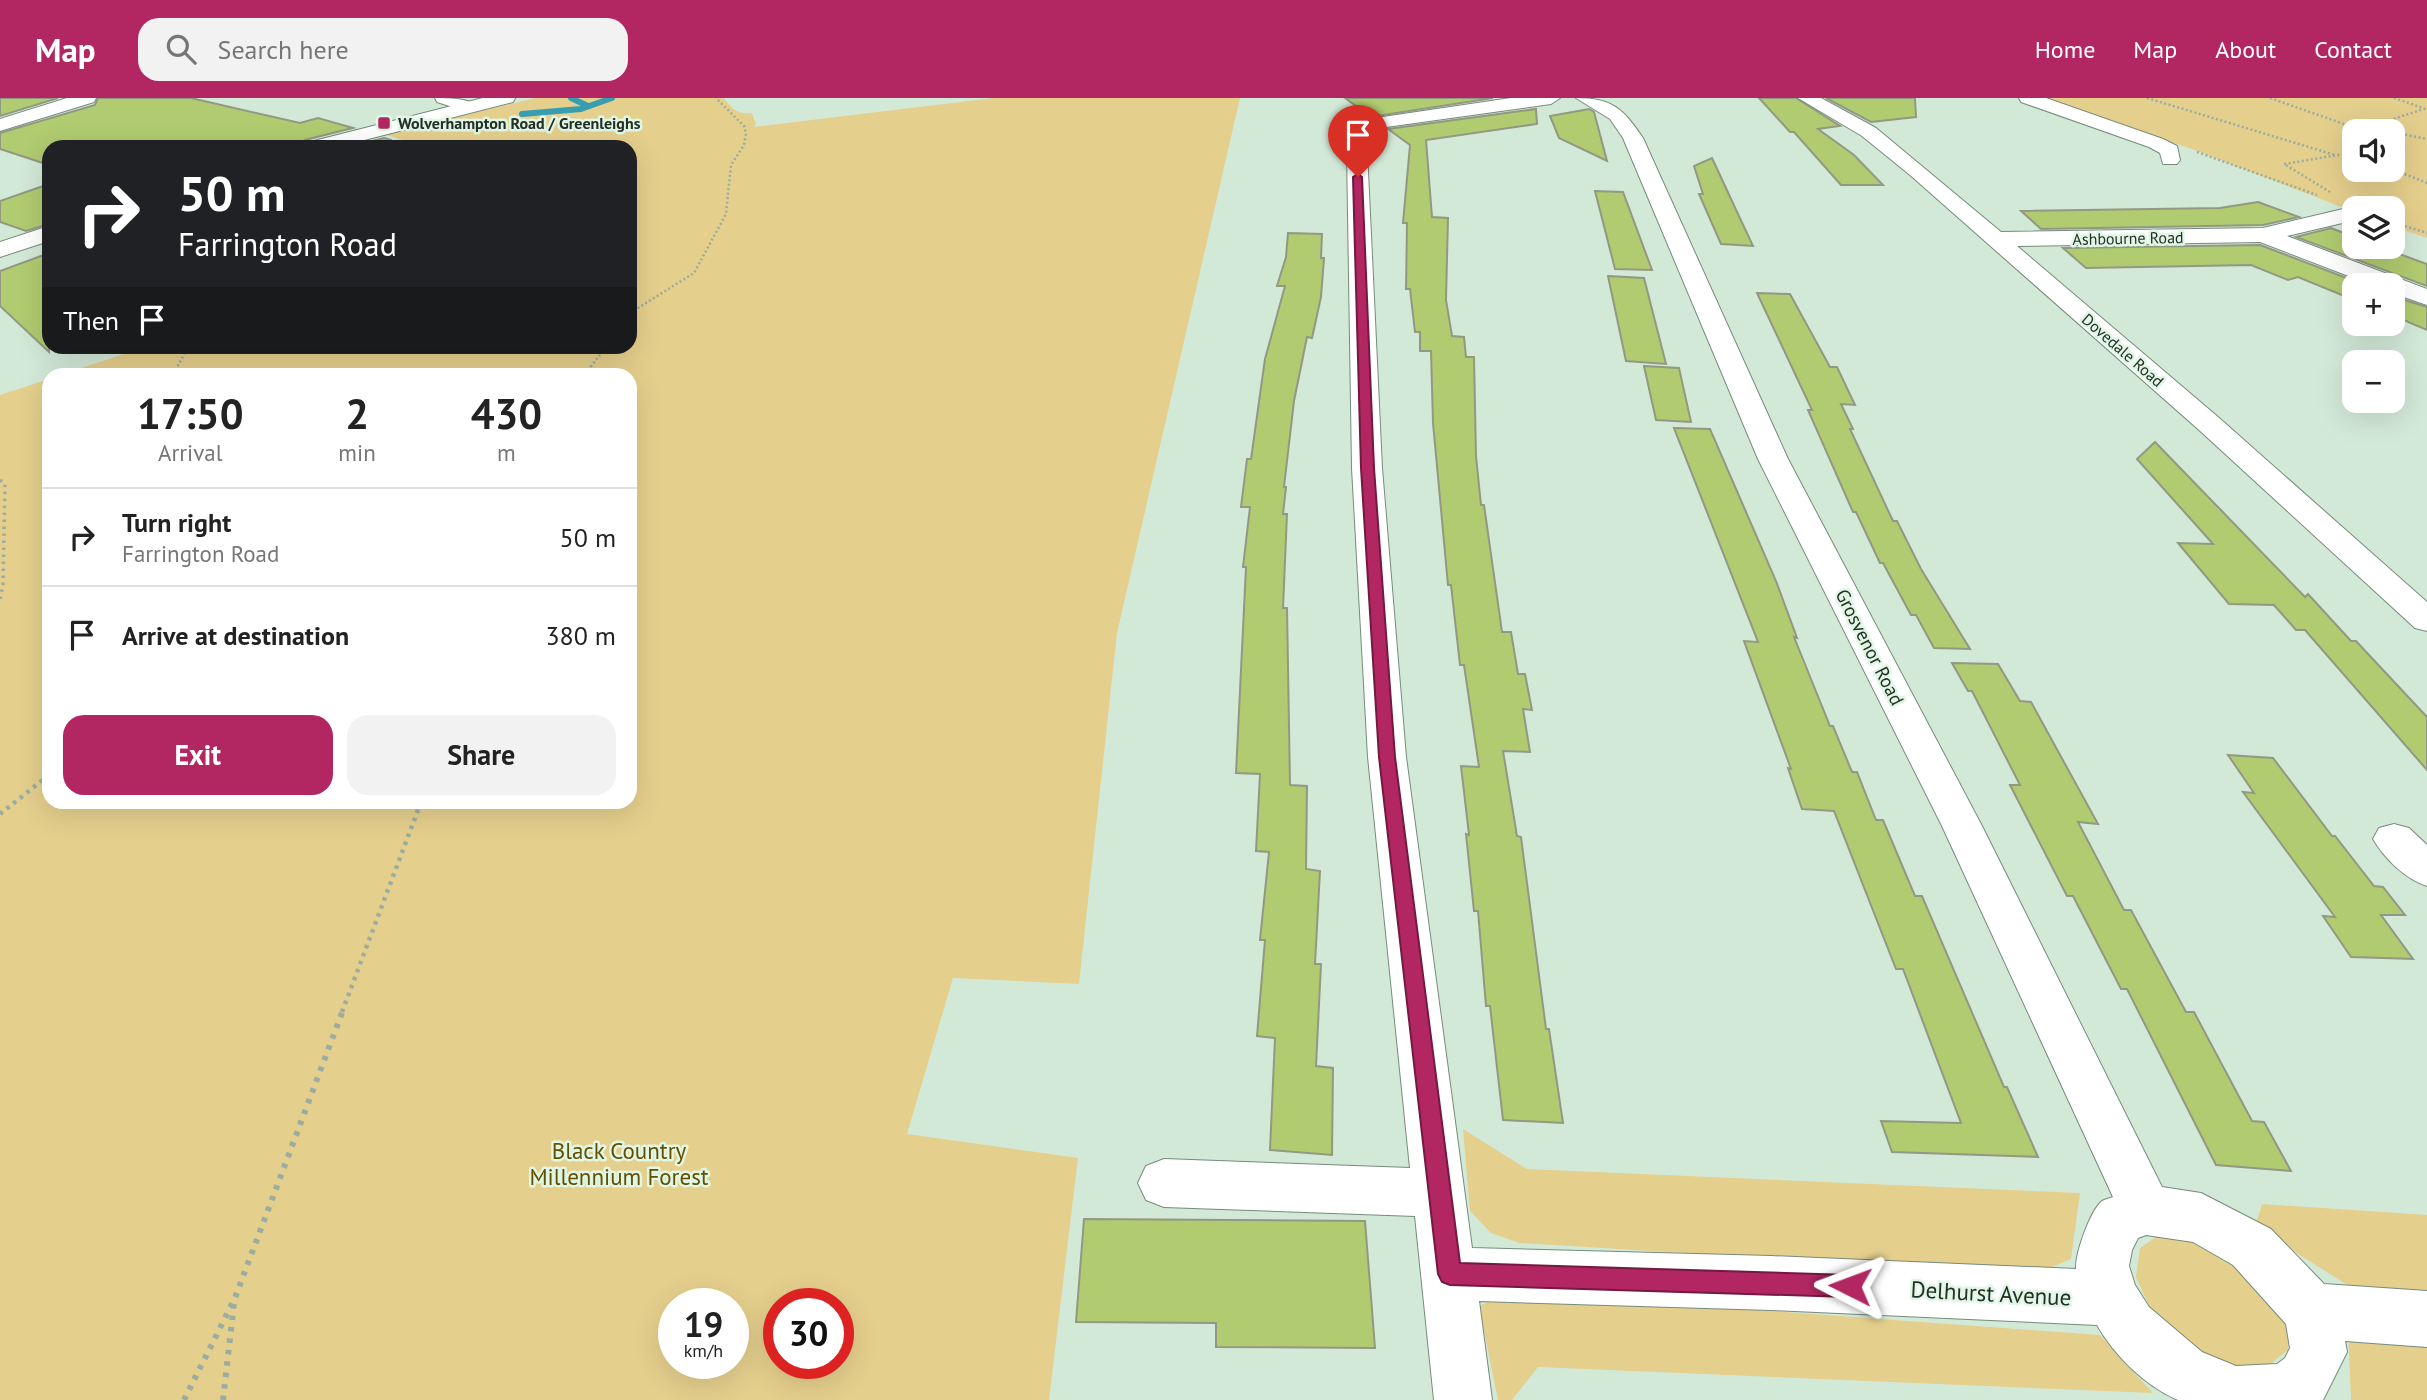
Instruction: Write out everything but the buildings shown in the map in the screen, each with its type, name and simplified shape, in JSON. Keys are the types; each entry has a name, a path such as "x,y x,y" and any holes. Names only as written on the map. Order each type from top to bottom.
{"street":[{"path":"0,125 87,98"},
{"path":"444,98 468,106"},
{"path":"339,140 506,98"},
{"path":"1462,1400 1450,1274 1387,757 1367,468 1357,150 1365,128 1383,122 1551,98"},
{"name":"Grosvenor Road","path":"1585,98 1617,115 1633,138 1773,459 1962,826 2146,1210"},
{"name":"Dovedale Road","path":"1807,98 1869,132 2208,423 2427,620"},
{"path":"2028,98 2157,143 2170,150 2170,160"},
{"path":"2263,236 2335,208"},
{"path":"0,250 42,235"},
{"path":"2263,236 2427,298"},
{"name":"Ashbourne Road","path":"1994,239 2263,236"},
{"path":"2394,839 2427,870"},
{"path":"1164,1183 1440,1194"},
{"path":"2146,1210 2201,1218 2252,1247 2311,1311 2319,1352 2305,1378 2287,1392 2237,1397 2182,1373 2129,1327 2112,1298 2102,1266 2106,1245 2120,1219 2146,1210"},
{"name":"Delhurst Avenue","path":"1450,1274 1771,1283 2112,1298"},
{"path":"2311,1311 2427,1319"}],"path":[{"path":"637,309 694,273 726,214 731,165 744,145 746,134 744,126 716,98"},
{"path":"2147,98 2335,155"},
{"path":"2270,98 2342,123"},
{"path":"2394,98 2425,108"},
{"path":"2393,119 2425,108"},
{"path":"2405,135 2427,139"},
{"path":"2189,149 2335,208"},
{"path":"2331,193 2284,164 2342,154"},
{"path":"2405,174 2427,183"},
{"path":"2405,226 2427,233"},
{"path":"590,368 601,354"},
{"path":"0,480 5,484 5,496 4,584 0,599"},
{"path":"0,814 42,781"},
{"path":"184,1400 235,1298 418,809"},
{"path":"223,1400 235,1298"}],"green space":[{"name":"Black Country Millennium Forest","path":"535,98 724,98 736,110 752,113 756,124 754,127 993,98 1240,98 1117,633 1079,984 953,978 907,1134 1078,1158 1049,1400 0,1400 0,395 42,381 42,809 637,809 637,368 81,368 124,354 637,354 637,140 402,140 384,134"},
{"path":"2042,98 2427,98 2427,238 2405,230 2405,196 2342,196 2342,207 2192,149"},
{"path":"1463,1129 1527,1169 2080,1193 2071,1259 2035,1274 1519,1243 1491,1233 1470,1211"},
{"path":"2262,1204 2427,1215 2427,1291 2349,1286 2255,1227"},
{"path":"2162,1233 2237,1253 2290,1320 2288,1350 2265,1368 2226,1366 2185,1345 2152,1312 2136,1277 2140,1248"},
{"path":"1508,1292 2100,1335 2153,1393 1538,1367 1512,1400 1498,1400 1479,1306"},
{"path":"2348,1330 2427,1335 2427,1400 2351,1400"}],"waterway":[{"path":"571,98 588,106"},
{"path":"522,114 581,109 612,98"}],"place":[{"name":"Wolverhampton Road / Greenleighs","path":"384,123"}],"route":[{"path":"1358,177 1367,468 1387,757 1450,1274 1850,1286"}]}
